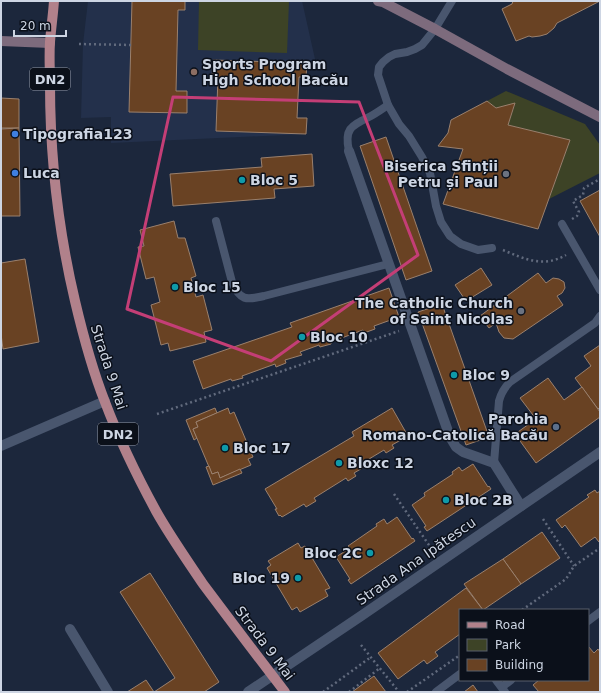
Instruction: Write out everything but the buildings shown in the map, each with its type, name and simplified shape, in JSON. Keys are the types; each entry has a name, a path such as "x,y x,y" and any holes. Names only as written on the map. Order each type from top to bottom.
{"main road":[{"name":"Strada 9 Mai","path":"54,1 50,43 50,107 52,156 56,191 69,275 80,321 104,401 134,470 161,519 188,562 217,603 285,692"}],"street":[{"path":"378,1 383,2 507,69 600,116"},
{"path":"1,41 50,43"},
{"path":"349,151 450,437 462,452 494,463 521,506"},
{"path":"1,446 104,401"},
{"name":"Strada Ana Ipătescu","path":"248,692 362,616 600,452"},
{"path":"70,629 108,692"}],"lane":[{"path":"452,1 435,29 422,45 407,52 395,54 383,62 379,67 378,75 388,105 422,157 430,173 436,206 441,222 450,236 460,244 478,250 492,248"},
{"path":"349,151 347,142 350,128 388,105"},
{"path":"216,221 232,282 240,296 250,299 388,264"},
{"path":"562,224 600,290"},
{"path":"494,463 499,401 505,387 510,382 598,326 600,316"},
{"path":"589,620 600,612"},
{"path":"436,692 459,675"},
{"path":"497,681 504,690 510,681"}],"path":[{"path":"79,44 131,45"},
{"path":"562,224 578,214 578,210 573,201 583,195 584,188 600,179"},
{"path":"492,248 501,249 531,261 542,262 556,260 576,249"},
{"path":"157,414 411,327"},
{"path":"394,494 436,555"},
{"path":"543,519 574,566"},
{"path":"523,609 566,579 574,566 600,548"},
{"path":"362,645 399,692"},
{"path":"408,692 459,655"},
{"path":"323,692 371,657"},
{"path":"349,692 380,668"},
{"path":"328,688 332,692"}],"highlighted area":[{"path":"173,97 359,102 418,255 271,361 127,309"}],"shaded area":[{"name":"Sports Program High School Bacău","path":"88,1 302,1 317,68 307,68 306,77 299,77 297,117 307,118 306,134 111,143 111,117 81,118 83,44"}],"green space":[{"path":"199,1 289,1 287,53 198,50"},
{"path":"506,91 585,124 600,145 600,173 549,199 570,140 508,125 515,104 496,108 487,101"}],"place":[{"name":"Sports Program High School Bacău","path":"194,72"},
{"name":"Tipografia123","path":"15,134"},
{"name":"Luca","path":"15,173"},
{"name":"Biserica Sfinții Petru și Paul","path":"506,174"},
{"name":"Bloc 5","path":"242,180"},
{"name":"Bloc 15","path":"175,287"},
{"name":"The Catholic Church of Saint Nicolas","path":"521,311"},
{"name":"Bloc 10","path":"302,337"},
{"name":"Bloc 9","path":"454,375"},
{"name":"Parohia Romano-Catolică Bacău","path":"556,427"},
{"name":"Bloc 17","path":"225,448"},
{"name":"Bloxc 12","path":"339,463"},
{"name":"Bloc 2B","path":"446,500"},
{"name":"Bloc 2C","path":"370,553"},
{"name":"Bloc 19","path":"298,578"}]}
